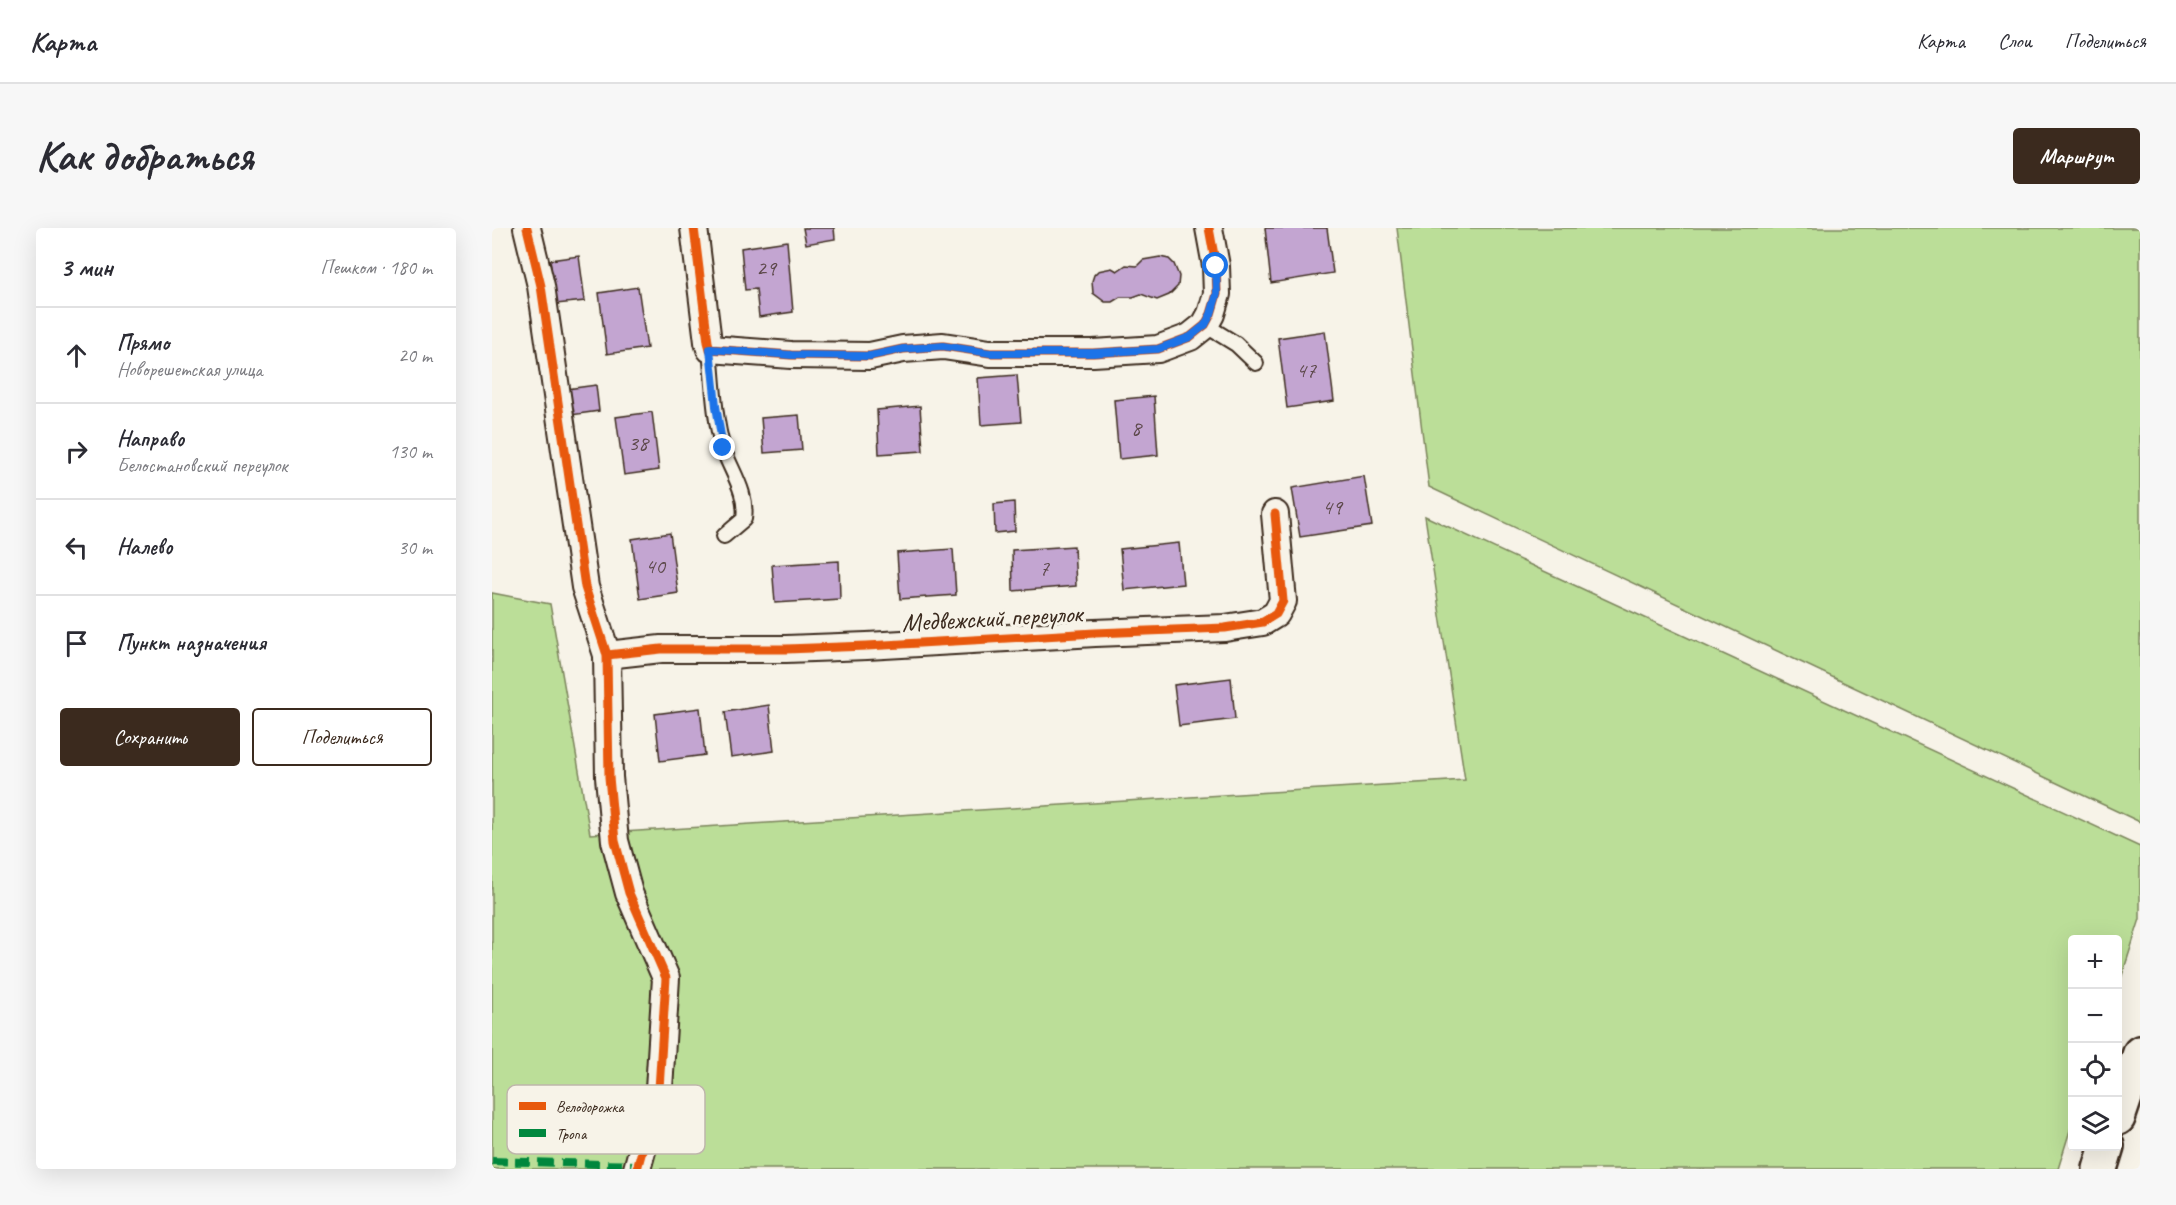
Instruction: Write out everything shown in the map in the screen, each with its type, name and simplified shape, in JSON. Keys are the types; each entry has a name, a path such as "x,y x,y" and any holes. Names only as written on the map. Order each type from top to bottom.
{"street":[{"path":"527,228 541,286 585,587 607,655 609,777 615,842 629,893 666,978 659,1085"},
{"path":"694,228 710,349 791,355 870,356 903,349 943,346 990,353 1093,353 1158,349 1190,337 1205,325 1217,294 1216,266 1209,228"},
{"name":"Медвежский переулок","path":"607,655 661,649 867,646 1225,628 1263,622 1276,614 1283,601 1275,514"},
{"path":"2122,1106 2140,1053"},
{"path":"2100,1169 2105,1151"},
{"path":"637,1169 641,1154"}],"lane":[{"path":"1205,325 1236,344 1257,363"},
{"path":"710,349 723,448 740,485 745,513 744,519 724,536"}],"green space":[{"path":"1397,228 2140,228 2140,822 1429,487"},
{"path":"1425,516 2140,847 2140,919 2122,975 2122,935 2068,935 2068,1137 2058,1169 492,1169 492,593 550,604 590,834 1465,780"}],"building":[{"path":"803,228 834,228 835,239 806,244"},
{"path":"1265,228 1327,228 1333,273 1271,283"},
{"path":"787,241 793,312 759,317 756,289 745,290 741,248"},
{"path":"579,256 585,301 556,304 550,260"},
{"path":"1160,257 1169,259 1174,264 1179,276 1178,286 1169,295 1157,300 1141,294 1105,302 1093,293 1092,281 1098,271 1112,268 1117,271 1126,265 1137,266 1143,260"},
{"path":"638,287 647,348 607,354 599,293"},
{"path":"1325,331 1334,401 1287,408 1278,338"},
{"path":"1017,375 1021,422 981,425 978,378"},
{"path":"596,385 599,411 571,415 567,389"},
{"path":"1154,396 1158,455 1119,459 1114,400"},
{"path":"920,406 923,451 879,454 877,410"},
{"path":"652,412 659,470 624,475 616,417"},
{"path":"799,415 802,450 764,453 761,418"},
{"path":"1364,476 1372,526 1300,537 1292,488"},
{"path":"1014,502 1015,531 995,533 994,504"},
{"path":"670,533 678,593 640,599 632,539"},
{"path":"1179,543 1183,584 1124,590 1120,549"},
{"path":"1074,546 1076,586 1013,591 1012,550"},
{"path":"953,549 956,595 900,599 897,553"},
{"path":"839,561 840,599 775,603 772,565"},
{"path":"1231,678 1235,719 1179,726 1174,685"},
{"path":"769,705 774,751 731,757 725,712"},
{"path":"700,708 705,755 660,761 655,714"}],"marked path":[{"path":"492,1161 638,1165"}],"cycle path":[{"path":"527,228 541,286 585,587 607,655 609,777 615,841 629,893 666,978 659,1085"},
{"path":"694,228 710,349 791,355 870,356 903,349 943,346 990,353 1093,353 1158,349 1190,337 1205,325 1217,294 1216,266 1209,228"},
{"path":"607,655 661,649 786,649 867,646 1225,628 1263,622 1276,614 1283,601 1275,514"},
{"path":"637,1169 641,1154"}],"route":[{"path":"723,448 710,349 791,355 870,356 903,349 943,346 990,353 1093,353 1158,349 1190,337 1205,325 1217,294 1216,266"}]}
